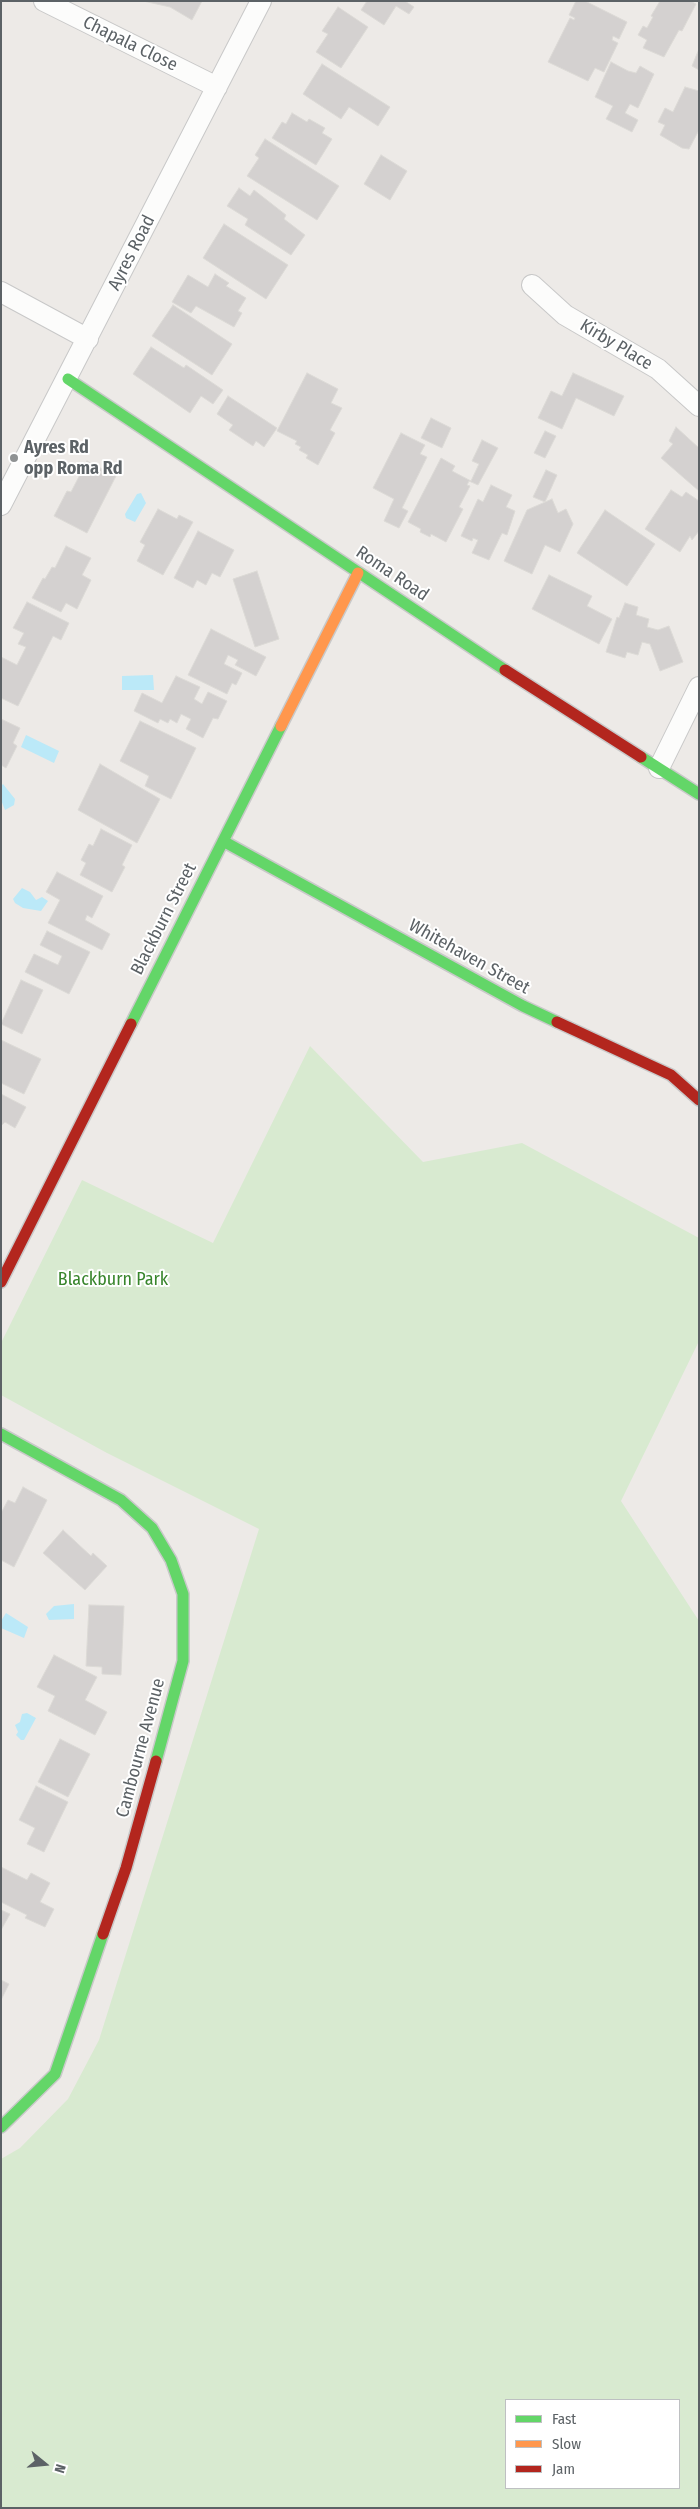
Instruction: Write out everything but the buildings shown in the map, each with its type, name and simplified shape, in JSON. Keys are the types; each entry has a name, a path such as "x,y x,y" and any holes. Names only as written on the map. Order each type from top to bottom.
{"street":[{"name":"Chapala Close","path":"44,1 217,87"},
{"name":"Ayres Road","path":"1,505 68,379 261,1"},
{"name":"Kirby Place","path":"532,285 565,315 658,369 699,406"},
{"path":"1,292 88,339"},
{"name":"Roma Road","path":"68,379 516,678 699,794"},
{"name":"Blackburn Street","path":"1,1282 358,573"},
{"path":"659,768 699,687"},
{"name":"Whitehaven Street","path":"223,841 523,1006 671,1075 699,1100"},
{"name":"Cambourne Avenue","path":"1,1434 121,1500 152,1528 171,1560 183,1594 183,1661 126,1868 55,2074 1,2127"}],"green space":[{"name":"Blackburn Park","path":"310,1046 423,1162 522,1143 699,1238 699,1341 621,1501 699,1621 699,2508 1,2508 1,2159 20,2148 68,2099 99,2040 259,1529 107,1453 1,1395 1,1343 82,1180 213,1243"}],"water":[{"path":"141,493 146,503 135,522 126,518 125,514 137,494"},
{"path":"153,675 154,690 122,690 122,676"},
{"path":"26,735 59,751 54,763 21,747"},
{"path":"3,784 15,799 14,805 5,810 1,800 1,786"},
{"path":"22,888 30,892 36,900 42,897 48,901 41,911 23,908 15,903 13,899"},
{"path":"74,1604 74,1619 49,1620 46,1614 54,1606"},
{"path":"6,1613 28,1627 24,1638 1,1628 1,1621"},
{"path":"27,1713 36,1718 24,1740 21,1740 16,1735 18,1732 15,1725 20,1722 22,1714"}],"traffic: fast":[{"path":"68,379 505,670"},
{"path":"131,1024 281,726"},
{"path":"641,757 699,794"},
{"path":"223,841 523,1006 557,1022"},
{"path":"1,1434 121,1500 152,1528 171,1560 183,1594 183,1661 156,1761"},
{"path":"1,2127 55,2074 103,1934"}],"traffic: slow":[{"path":"281,726 358,573"}],"traffic: jam":[{"path":"505,670 641,757"},
{"path":"557,1022 671,1075 699,1100"},
{"path":"1,1282 131,1024"},
{"path":"103,1934 126,1868 156,1761"}],"place":[{"name":"Ayres Rd opp Roma Rd","path":"14,458"}]}
